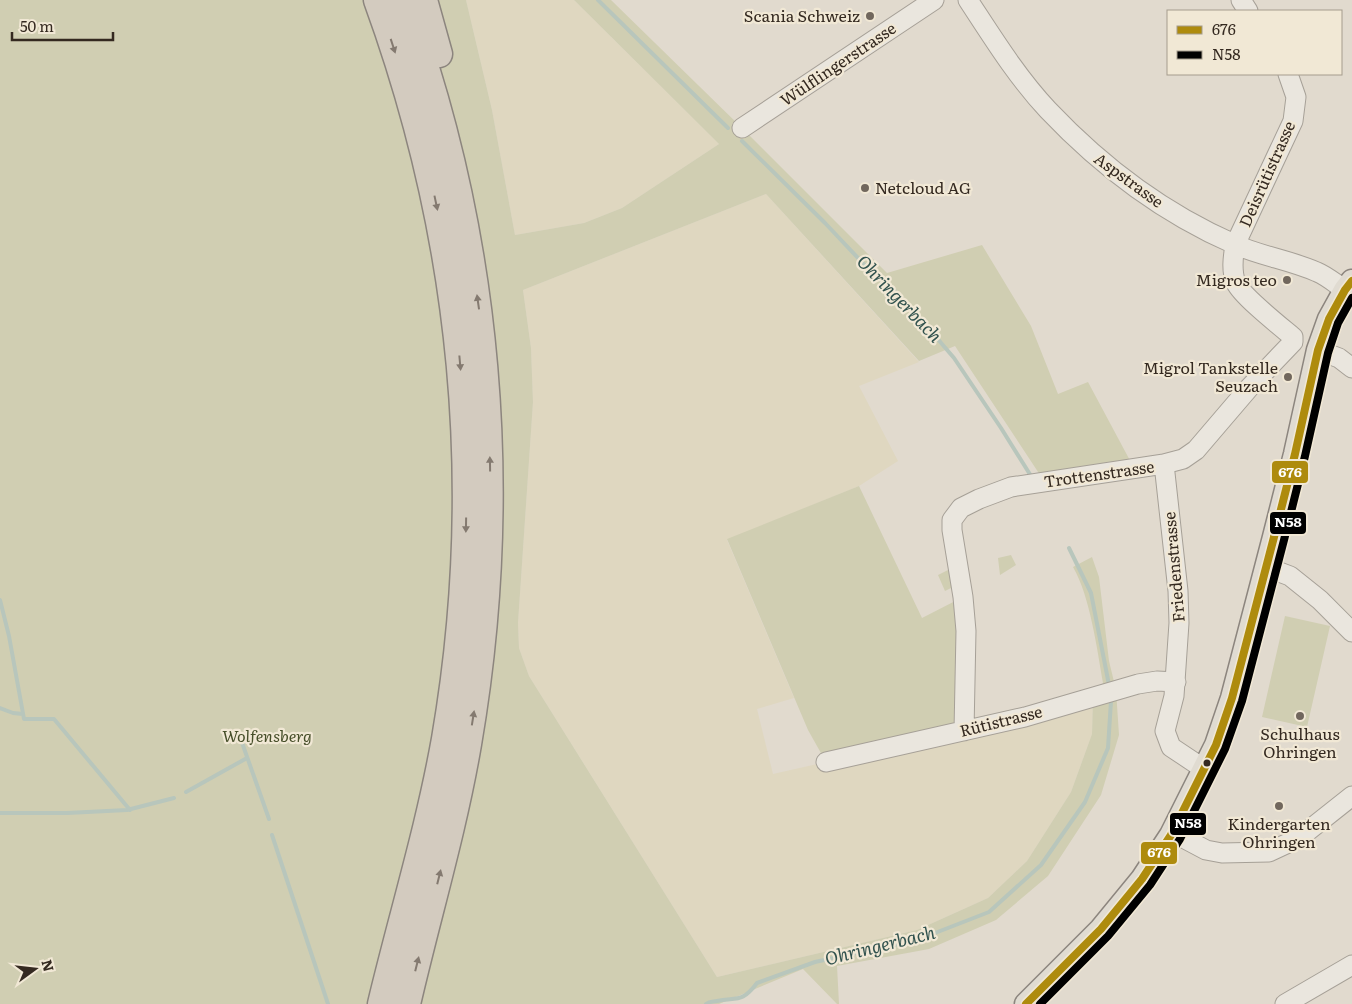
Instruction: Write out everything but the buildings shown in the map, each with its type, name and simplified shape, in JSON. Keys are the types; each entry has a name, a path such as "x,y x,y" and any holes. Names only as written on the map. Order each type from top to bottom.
{"highway":[{"path":"377,0 411,102 429,171 444,242 460,357 465,420 466,492 462,600 455,672 446,733 428,822 380,1004"},
{"path":"403,0 444,130 468,237 483,346 489,418 491,512 486,601 478,684 461,783 407,1004"},
{"path":"424,0 464,158 468,237"}],"main road":[{"path":"1026,1004 1078,954 1124,903 1158,856 1172,832 1216,745 1232,698 1266,567 1295,454 1318,350 1329,319 1349,285"}],"street":[{"name":"Wülflingerstrasse","path":"742,128 934,0"},
{"name":"Aspstrasse","path":"968,0 1005,56 1047,109 1103,163 1142,192 1182,217 1235,244 1318,272 1349,285"},
{"name":"Deisrütistrasse","path":"1235,244 1293,121 1296,97 1288,75"},
{"name":"Trottenstrasse","path":"964,731 966,631 952,520 961,508 1011,487 1164,464 1183,459 1196,450 1249,388 1293,342 1293,337 1237,285 1232,263 1235,244"},
{"path":"1318,350 1339,358 1352,368"},
{"name":"Friedenstrasse","path":"1164,464 1178,591 1179,623 1176,682 1165,731 1171,747 1204,769"},
{"path":"1266,567 1290,576 1320,600 1352,632"},
{"name":"Rütistrasse","path":"826,762 1025,717 1138,684 1157,681 1176,682"},
{"path":"1172,832 1206,850 1222,853 1269,852 1299,838 1348,807"},
{"path":"1285,1004 1352,965"}],"shaded area":[{"path":"466,0 574,0 719,144 622,208 584,223 515,235 492,110"},
{"path":"766,194 919,362 859,386 898,461 859,486 727,540 794,698 757,709 773,774 1093,696 1092,734 1071,792 1027,861 988,898 917,930 717,977 529,676 519,648 518,623 533,402 531,348 523,290"}],"green space":[{"name":"Wolfensberg","path":"0,0 466,0 492,110 515,235 584,223 622,208 719,144 574,0 611,0 887,273 982,245 1031,326 1058,394 1088,382 1134,468 1044,481 955,346 919,361 766,194 523,290 531,348 533,402 518,623 519,648 529,676 717,977 917,930 988,898 1027,861 1071,792 1092,734 1093,696 1103,683 1088,607 1073,567 1092,557 1099,577 1109,661 1116,690 1119,735 1101,795 1048,876 996,920 929,949 837,966 839,1004 803,969 719,1004 0,1004"},
{"path":"859,486 922,618 963,597 964,731 826,762 808,730 727,539"},
{"path":"1011,555 1016,565 1000,575 998,558"},
{"path":"952,568 957,585 945,591 938,575"},
{"path":"1285,616 1330,626 1307,727 1262,717"}],"waterway":[{"name":"Ohringerbach","path":"598,0 728,128"},
{"name":"Ohringerbach","path":"742,141 825,223 874,275 894,290 918,316 954,358 1031,476"},
{"name":"Ohringerbach","path":"1069,548 1091,593 1109,685"},
{"path":"0,600 9,636 24,719 54,719 130,810"},
{"name":"Ohringerbach","path":"706,1004 739,998 747,994 757,983 815,962 917,940 989,912 1041,865 1085,802 1108,748 1111,701"},
{"path":"0,708 13,713 23,714"},
{"path":"240,737 269,819"},
{"path":"186,792 247,758"},
{"path":"0,813 67,813 127,810 174,798"},
{"path":"272,835 328,1004"}],"transit line":[{"name":"676","path":"1026,1004 1101,929 1142,879 1171,835 1216,745 1232,698 1274,537 1318,350 1329,319 1352,281"},
{"name":"N58","path":"1040,1004 1108,936 1150,885 1180,839 1225,749 1242,701 1284,540 1328,353 1338,323 1352,298"}],"place":[{"name":"Scania Schweiz","path":"870,16"},
{"name":"Netcloud AG","path":"865,188"},
{"name":"Migros teo","path":"1287,280"},
{"name":"Migrol Tankstelle Seuzach","path":"1288,377"},
{"name":"Schulhaus Ohringen","path":"1300,716"},
{"name":"Kindergarten Ohringen","path":"1279,806"}]}
